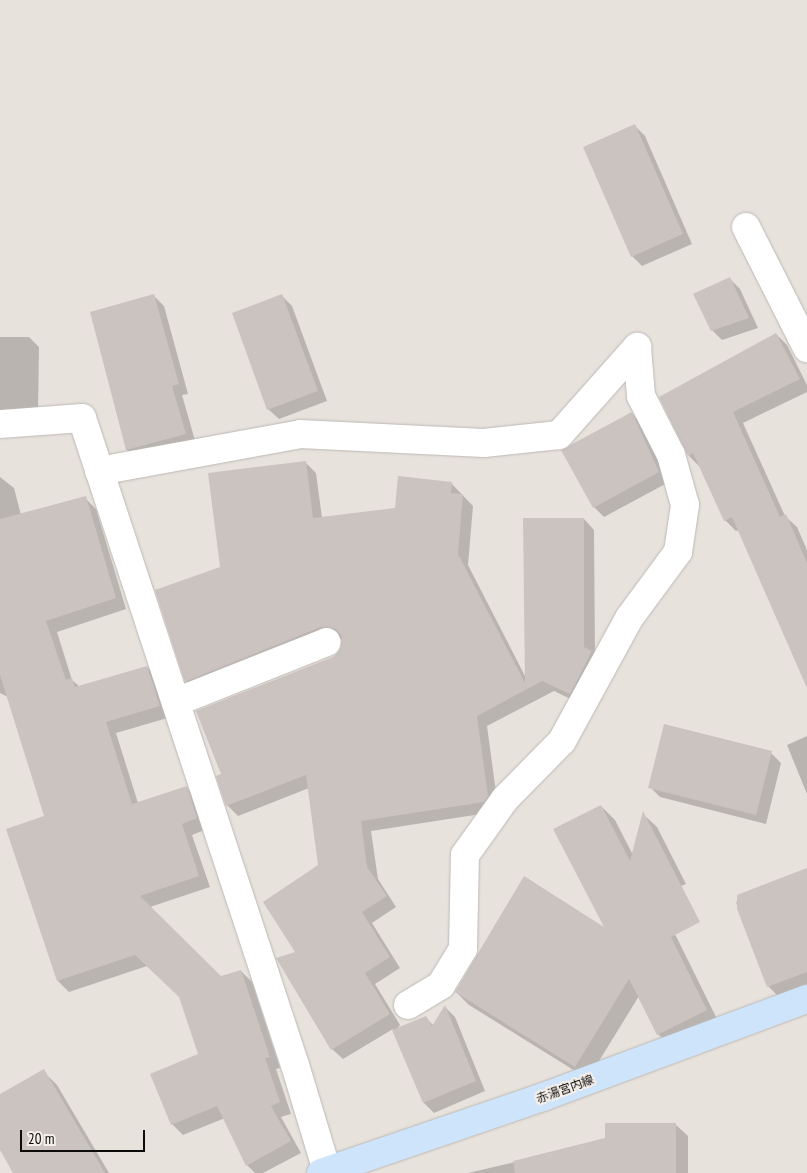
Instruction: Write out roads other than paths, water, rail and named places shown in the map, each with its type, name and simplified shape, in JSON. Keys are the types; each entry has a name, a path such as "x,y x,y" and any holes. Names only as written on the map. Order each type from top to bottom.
{"main road":[{"name":"赤湯宮内線","path":"324,1172 543,1098 807,999"}],"lane":[{"path":"746,227 807,348"},
{"path":"99,471 300,434 484,443 559,435 638,347 641,396 671,454 685,505 678,552 630,617 562,741 505,799 465,854 463,949 441,985 408,1006"},
{"path":"0,424 82,418 176,702 324,1172"},
{"path":"176,702 327,642"}]}
